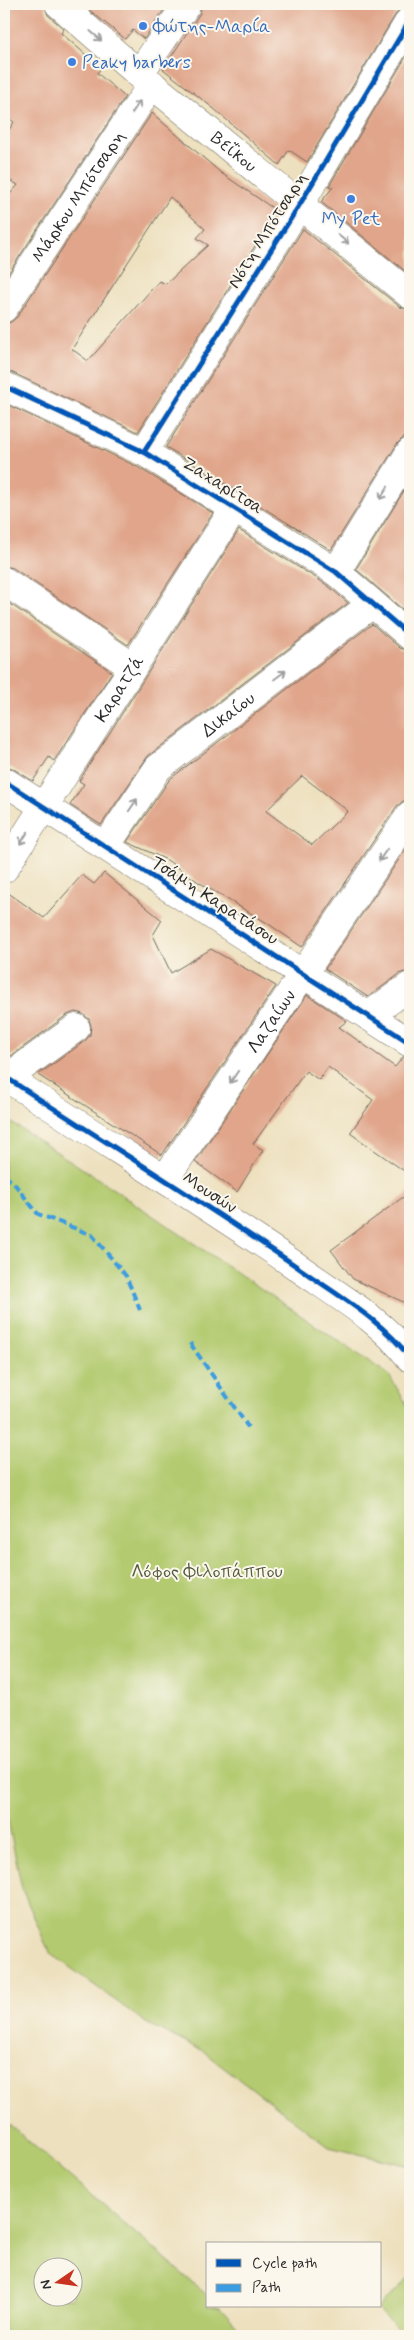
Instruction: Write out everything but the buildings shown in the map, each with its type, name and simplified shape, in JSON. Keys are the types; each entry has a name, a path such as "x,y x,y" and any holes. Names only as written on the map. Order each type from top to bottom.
{"street":[{"name":"Βεΐκου","path":"59,4 146,79 410,295"},
{"name":"Μάρκου Μπότσαρη","path":"8,290 146,79 186,4"},
{"name":"Νότη Μπότσαρη","path":"144,452 300,204 410,20"},
{"name":"Ζαχαρίτσα","path":"4,386 144,452 336,572 410,636"},
{"path":"336,572 410,452"},
{"name":"Καρατζά","path":"4,869 234,509"},
{"path":"4,581 133,667"},
{"name":"Δικαίου","path":"106,846 158,768 372,604"},
{"name":"Τσάμη Καρατάσου","path":"4,781 410,1042"},
{"name":"Λαζαίων","path":"165,1179 410,815"},
{"path":"368,1016 410,986"},
{"path":"5,1077 76,1028"},
{"name":"Μουσών","path":"5,1077 238,1226 406,1344"}],"green space":[{"name":"Λόφος Φιλοπάππου","path":"4,1118 94,1176 389,1375 410,1410 410,2166 329,2147 203,2051 146,2023 49,1952 22,1889 4,1801"},
{"path":"4,2120 206,2294 206,2308 221,2308 246,2336 4,2336"},
{"path":"410,2276 410,2336 404,2336 378,2309 382,2308 382,2305"}],"marked path":[{"path":"4,1176 13,1182 38,1214 92,1235 126,1276 140,1310"},
{"path":"190,1343 248,1427"}],"cycle path":[{"path":"144,452 300,204 410,20"},
{"path":"4,386 144,452 336,572 410,636"},
{"path":"4,781 410,1043"},
{"path":"4,1076 224,1217 342,1297 385,1331 410,1358"}],"place":[{"name":"Φώτης-Μαρία","path":"143,26"},
{"name":"Peaky barbers","path":"72,62"},
{"name":"My Pet","path":"351,199"}]}
